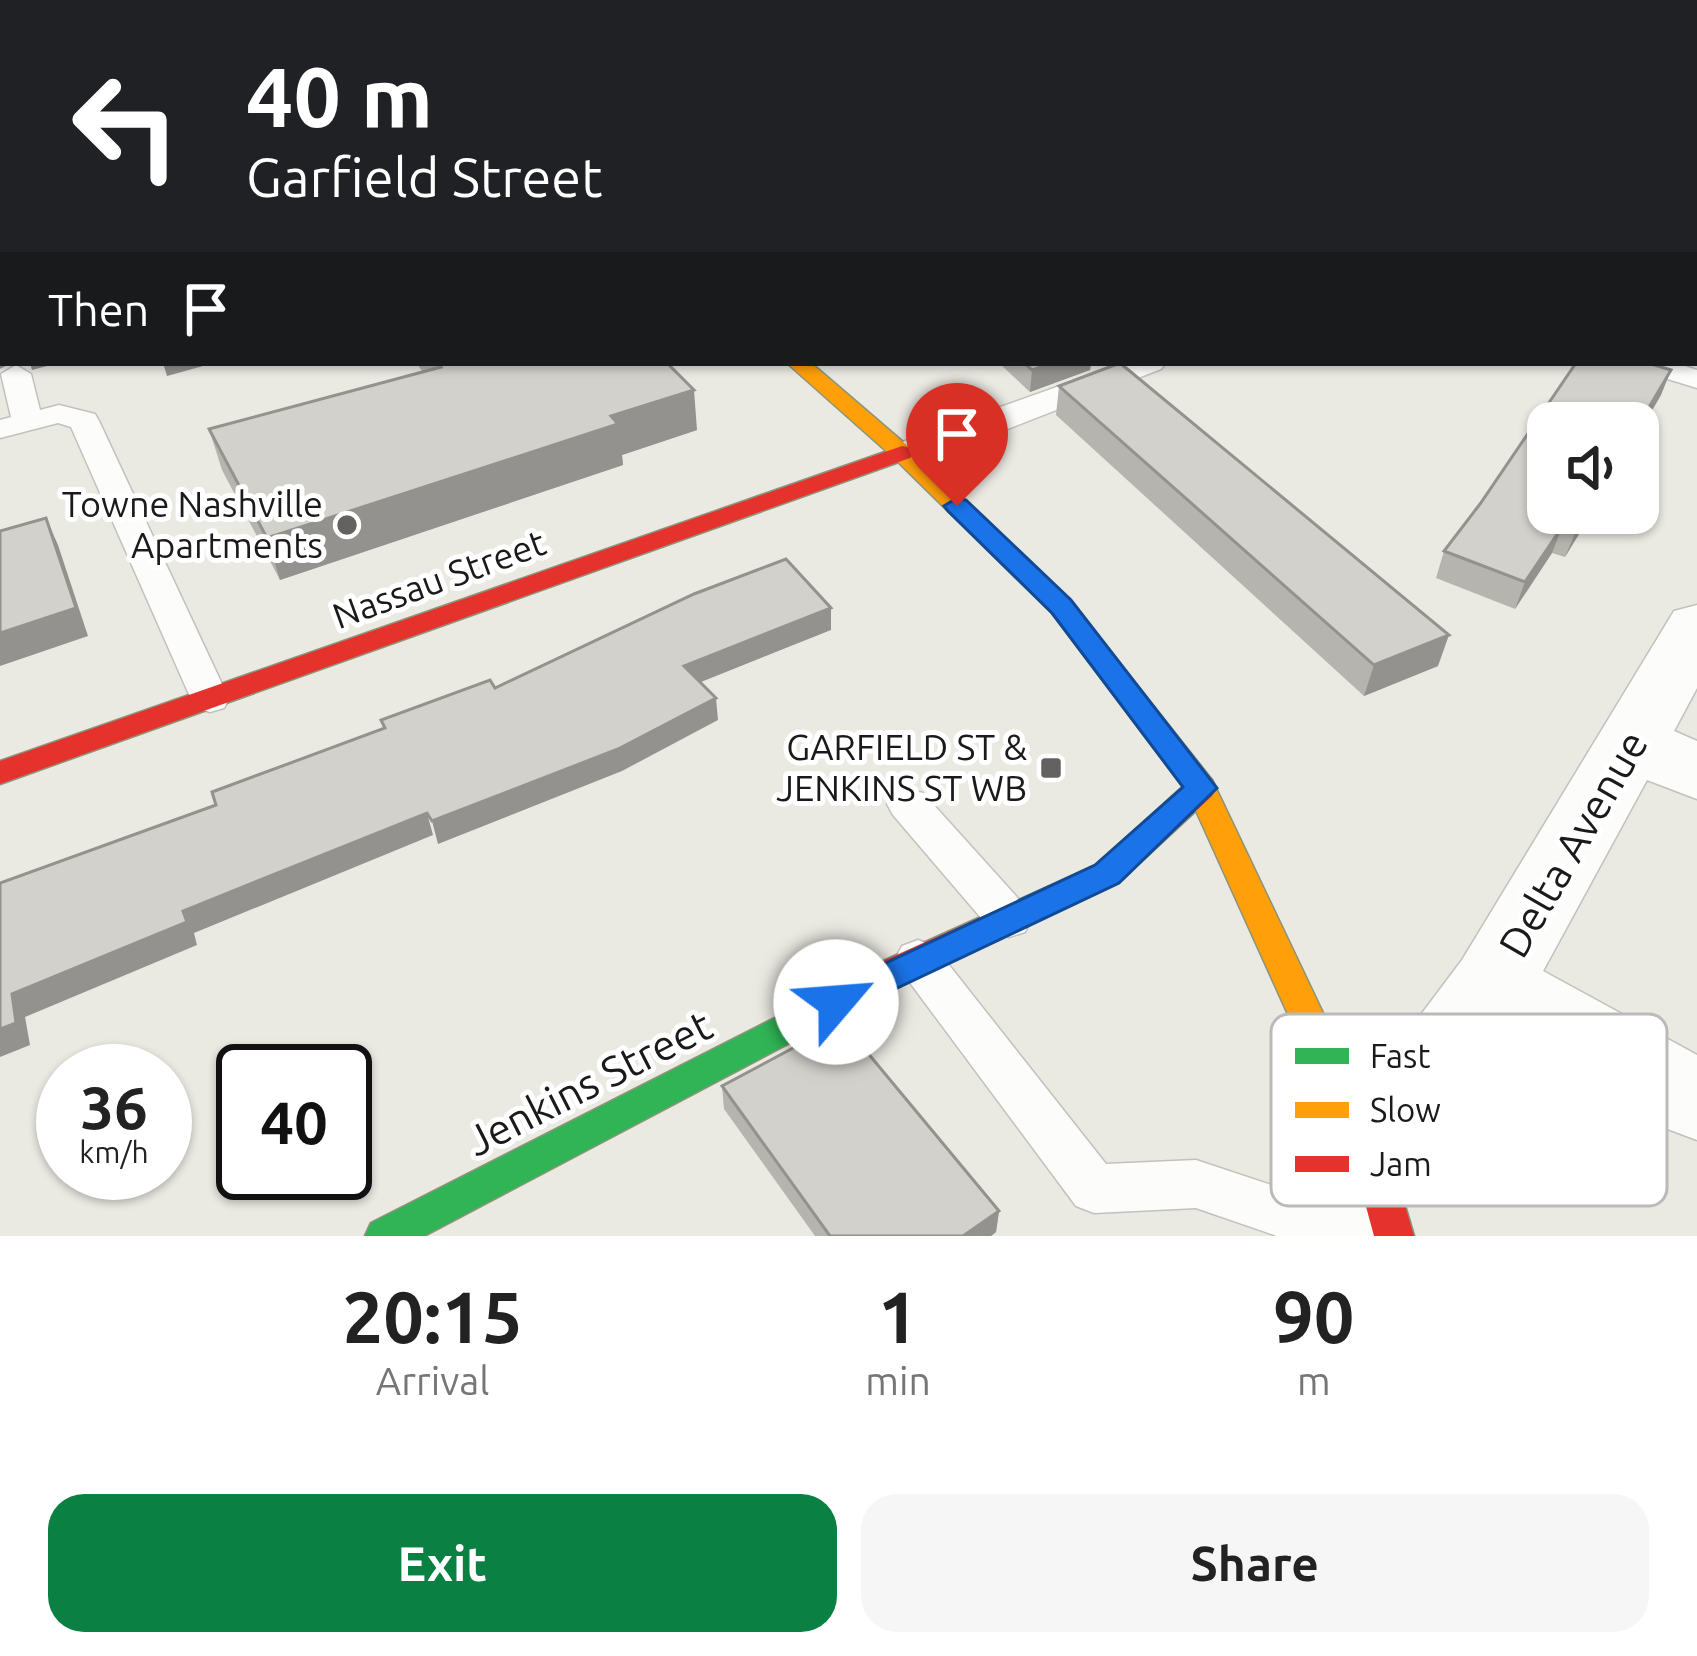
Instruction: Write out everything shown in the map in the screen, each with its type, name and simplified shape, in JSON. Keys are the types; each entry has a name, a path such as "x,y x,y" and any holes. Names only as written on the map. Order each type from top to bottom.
{"street":[{"path":"801,366 902,453 1061,607 1201,788 1282,1014"},
{"name":"Nassau Street","path":"0,773 902,453"},
{"name":"Delta Avenue","path":"1475,1014 1664,757 1697,628"},
{"name":"Jenkins Street","path":"385,1236 918,959 1107,874 1201,788"},
{"path":"1492,986 1542,1014"},
{"path":"1667,1083 1697,1100"}],"lane":[{"path":"902,453 971,432 1142,366"},
{"path":"1656,366 1697,379"},
{"path":"16,374 14,426 59,414 84,422 210,699"},
{"path":"908,804 1009,919"},
{"path":"918,959 1094,1189 1196,1184 1271,1198"},
{"path":"1312,1206 1354,1214"}],"building":[{"name":"Towne Nashville Apartments","path":"670,366 694,390 611,416 618,424 267,538 209,429 441,367"},
{"path":"1124,366 1449,635 1374,665 1059,386"},
{"path":"1574,366 1671,370 1652,402 1549,402"},
{"path":"1527,435 1527,534 1557,534 1525,582 1444,551"},
{"path":"46,518 76,608 0,633 0,531"},
{"path":"786,559 831,608 684,666 716,698 618,749 432,821 427,813 183,911 187,922 12,994 16,1023 0,1029 0,883 216,805 212,792 385,728 381,720 490,680 495,688 694,594"},
{"path":"842,1022 999,1211 963,1236 830,1236 722,1086"}],"traffic: fast":[{"path":"385,1236 895,971"}],"traffic: slow":[{"path":"801,366 902,453 1061,607 1201,788 1306,1014"}],"traffic: jam":[{"path":"0,773 902,453"},
{"path":"895,971 1107,874 1201,788"},
{"path":"1385,1206 1394,1236"}],"place":[{"name":"Towne Nashville Apartments","path":"347,525"},
{"name":"GARFIELD ST & JENKINS ST WB","path":"1051,768"}],"route":[{"path":"836,1002 918,959 1107,874 1201,788 1061,607 957,506"}]}
